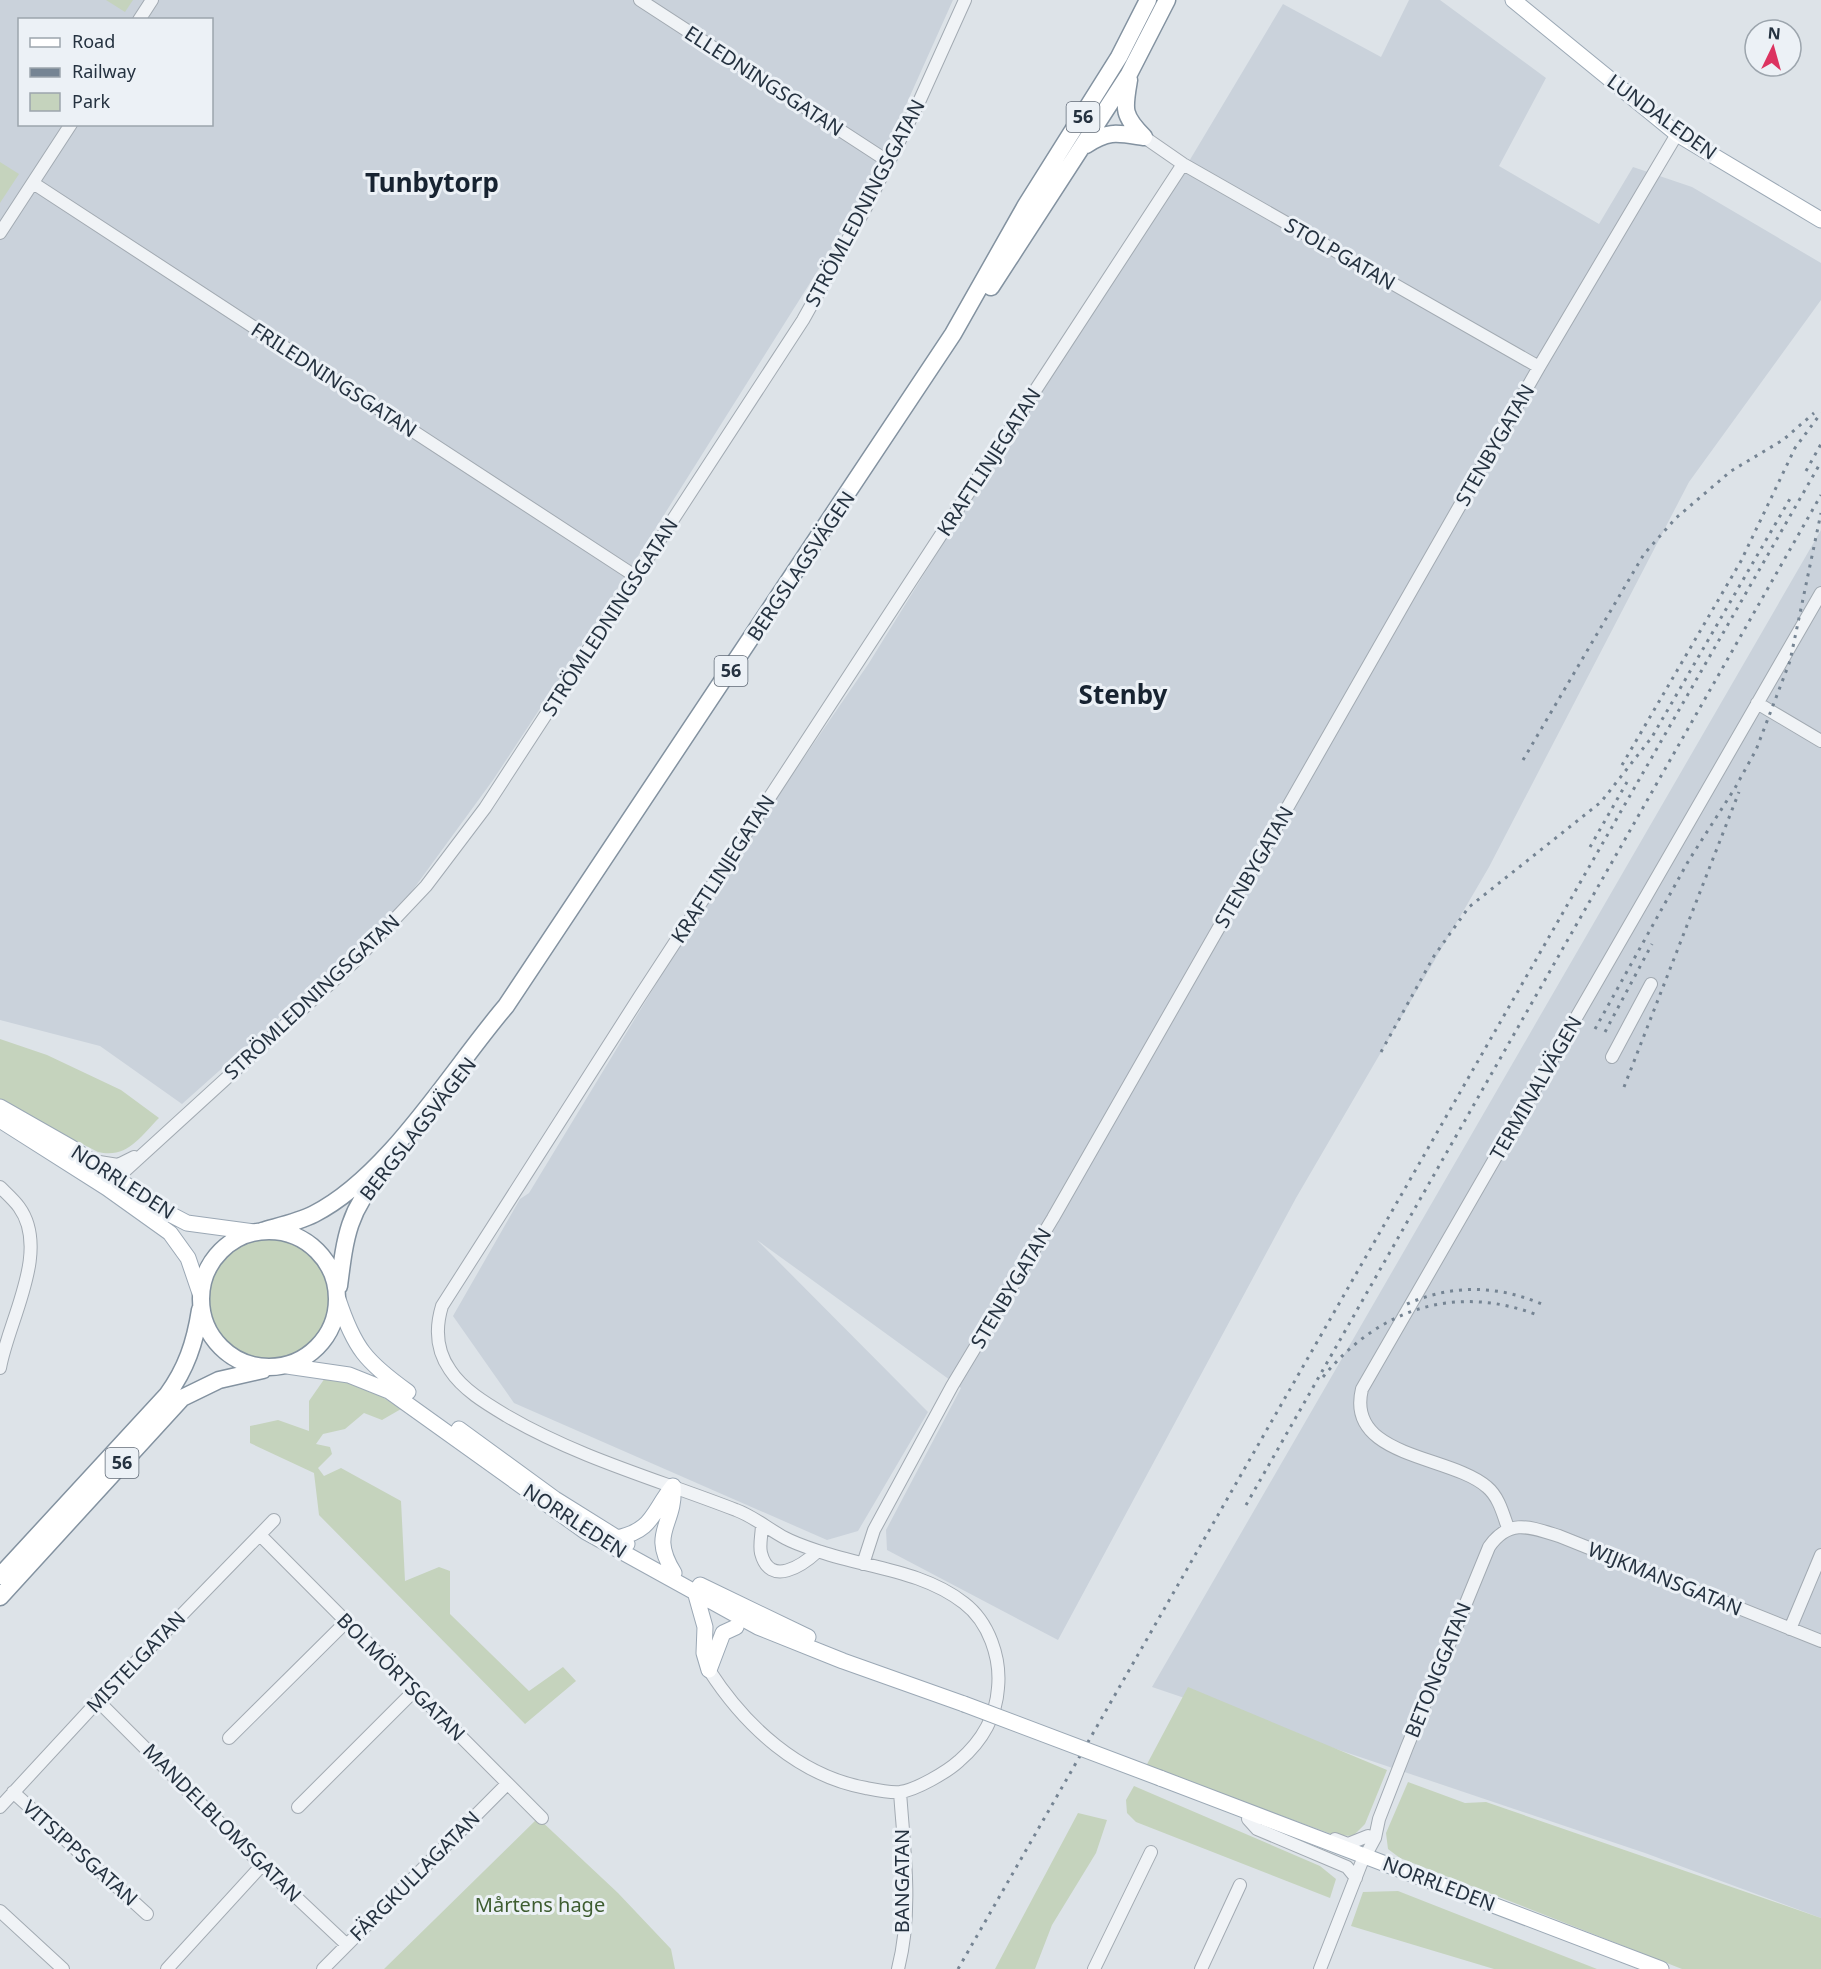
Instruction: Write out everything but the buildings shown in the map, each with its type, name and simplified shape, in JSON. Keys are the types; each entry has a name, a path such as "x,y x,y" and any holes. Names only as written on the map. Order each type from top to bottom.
{"highway":[{"name":"BERGSLAGSVÄGEN","path":"258,1232 312,1216 360,1181 425,1110 506,1006 954,334 1026,204 1119,57 1148,0"},
{"name":"BERGSLAGSVÄGEN","path":"954,334 966,325 1130,74 1167,0"},
{"path":"1130,74 1124,107 1126,117 1144,137"},
{"path":"1082,147 1104,134 1144,137"},
{"name":"BERGSLAGSVÄGEN","path":"338,1296 344,1243 350,1222 361,1198 449,1093 496,1026 506,1006"},
{"path":"258,1232 291,1234 316,1249 333,1274 338,1296"},
{"name":"56","path":"0,1576 167,1395 188,1360 196,1335 204,1279 211,1262 237,1239 258,1232"},
{"name":"56","path":"0,1597 182,1398 219,1380 287,1366 311,1353 329,1333 336,1317 338,1296"},
{"name":"56","path":"201,1300 204,1320 211,1336 222,1349 252,1366 269,1368"}],"main road":[{"name":"LUNDALEDEN","path":"1513,0 1677,134 1821,220"},
{"name":"NORRLEDEN","path":"0,1107 90,1160 112,1183 170,1233 181,1244 196,1277 201,1300"},
{"name":"NORRLEDEN","path":"0,1120 187,1223 258,1232"},
{"name":"NORRLEDEN","path":"338,1296 355,1341 374,1367 555,1499 674,1573 846,1655 872,1670"},
{"name":"NORRLEDEN","path":"287,1366 349,1375 389,1391 559,1514 696,1594 758,1627 1278,1822 1362,1863 1387,1864 1661,1969"},
{"path":"616,1538 634,1535 647,1526 658,1504 673,1486"},
{"path":"673,1486 674,1504 663,1530 662,1542 663,1555 674,1573"},
{"path":"696,1594 705,1627 704,1653 709,1670"},
{"path":"709,1670 723,1633 736,1627"},
{"name":"NORRLEDEN","path":"1217,1801 1221,1809 1632,1969"}],"street":[{"path":"140,18 152,0"},
{"name":"ELLEDNINGSGATAN","path":"640,0 889,162"},
{"name":"STRÖMLEDNINGSGATAN","path":"112,1183 356,960 426,886 509,774 635,576 803,320 889,162 965,0"},
{"path":"0,233 70,126"},
{"name":"STENBYGATAN","path":"863,1564 874,1530 952,1386 1053,1218 1539,367 1677,134"},
{"name":"STOLPGATAN","path":"1144,137 1183,164 1539,367"},
{"name":"KRAFTLINJEGATAN","path":"673,1486 581,1454 488,1404 451,1371 443,1357 437,1338 442,1306 647,986 1183,164"},
{"name":"FRILEDNINGSGATAN","path":"33,183 635,576"},
{"name":"TERMINALVÄGEN","path":"1508,1528 1494,1493 1478,1480 1395,1447 1381,1440 1365,1425 1359,1407 1362,1389 1821,594"},
{"path":"1757,703 1821,741"},
{"path":"1612,1057 1651,984"},
{"name":"STRÖMLEDNINGSGATAN","path":"90,1160 118,1165 146,1151"},
{"path":"0,1187 20,1208 30,1232 31,1259 0,1368"},
{"path":"673,1486 741,1511 785,1538 818,1551 928,1582 967,1605 982,1624 995,1649 998,1669 995,1706 988,1725 977,1743 949,1770 900,1792 843,1782 814,1771 788,1755 726,1696 709,1670"},
{"name":"MISTELGATAN","path":"0,1807 98,1701 261,1536 274,1520"},
{"path":"762,1524 761,1552 775,1570 782,1573 794,1570 818,1551"},
{"name":"WIJKMANSGATAN","path":"1508,1528 1520,1527 1559,1536 1821,1641"},
{"name":"BETONGGATAN","path":"1320,1969 1489,1547 1497,1534 1508,1528"},
{"name":"BOLMÖRTSGATAN","path":"261,1536 542,1818"},
{"path":"1790,1629 1821,1555"},
{"path":"229,1738 346,1622"},
{"path":"736,1627 758,1627"},
{"path":"298,1807 414,1691"},
{"name":"MANDELBLOMSGATAN","path":"98,1701 262,1865 347,1945"},
{"name":"FÄRGKULLAGATAN","path":"323,1969 507,1784"},
{"name":"VITSIPPSGATAN","path":"13,1792 147,1914"},
{"name":"BANGATAN","path":"898,1969 905,1920 906,1877 900,1792"},
{"path":"1278,1822 1300,1826 1348,1844 1371,1837 1377,1854 1387,1864"},
{"path":"1094,1969 1151,1852"},
{"path":"167,1969 262,1865"},
{"path":"1201,1969 1240,1885"},
{"path":"0,1911 63,1969"}],"shaded area":[{"path":"0,0 953,0 866,194 589,634 493,780 396,913 182,1104 100,1046 0,1020"},
{"path":"1409,0 1440,0 1546,78 1499,166 1599,224 1633,167 1692,187 1821,263 1821,300 1689,482 1489,867 1296,1198 1058,1640 887,1550 886,1530 961,1388 757,1240 928,1412 858,1531 827,1540 514,1403 453,1316 520,1199 529,1193 715,887 869,663 978,487 1188,163 1283,4 1381,57"},
{"path":"1821,530 1821,1918 1645,1853 1152,1687"}],"green space":[{"path":"106,0 133,0 125,12"},
{"path":"0,162 19,174 0,203"},
{"path":"0,1039 47,1055 121,1090 159,1118 139,1139 125,1149 108,1153 98,1152 0,1102"},
{"path":"270,1237 294,1242 314,1255 327,1275 332,1299 327,1323 314,1343 294,1356 270,1361 246,1356 226,1343 213,1323 208,1299 213,1275 226,1255 246,1242"},
{"path":"325,1378 362,1384 401,1409 382,1420 364,1413 345,1429 323,1434 316,1444 330,1447 332,1454 318,1468 324,1476 341,1468 401,1501 405,1581 439,1567 450,1571 450,1614 529,1691 563,1667 576,1681 525,1724 319,1515 314,1473 250,1443 250,1426 278,1420 309,1431 309,1401"},
{"path":"1188,1687 1387,1770 1365,1824 1353,1836 1334,1835 1146,1766"},
{"path":"1408,1782 1465,1803 1486,1802 1821,1918 1821,1969 1682,1969 1400,1858 1388,1849 1386,1833"},
{"path":"1134,1786 1320,1866 1336,1879 1330,1898 1136,1822 1127,1813 1126,1800"},
{"path":"1078,1813 1107,1820 1096,1853 1052,1925 1035,1969 995,1969"},
{"name":"Mårtens hage","path":"538,1818 618,1893 671,1949 675,1969 384,1969"},
{"path":"1398,1891 1597,1969 1494,1969 1351,1926 1363,1892"}],"railway":[{"path":"1523,760 1644,554 1676,518 1731,471 1783,440 1814,413"},
{"path":"1622,765 1741,561 1795,448 1821,413"},
{"path":"1806,471 1821,444"},
{"path":"958,1969 1821,462"},
{"path":"1246,1505 1821,495"},
{"path":"1381,1052 1434,956 1469,907 1601,802 1652,737 1791,497"},
{"path":"1595,1029 1689,860 1735,788 1756,750 1790,661 1821,513"},
{"path":"1590,847 1627,782"},
{"path":"1624,1087 1739,792"},
{"path":"1605,1032 1652,944"},
{"path":"1407,1304 1441,1293 1476,1290 1510,1294 1544,1305"},
{"path":"1323,1377 1345,1353 1369,1334 1394,1319 1421,1308 1450,1303 1479,1302 1509,1306 1540,1316"}],"district":[{"name":"Tunbytorp","path":"432,183"},
{"name":"Stenby","path":"1123,695"}]}
